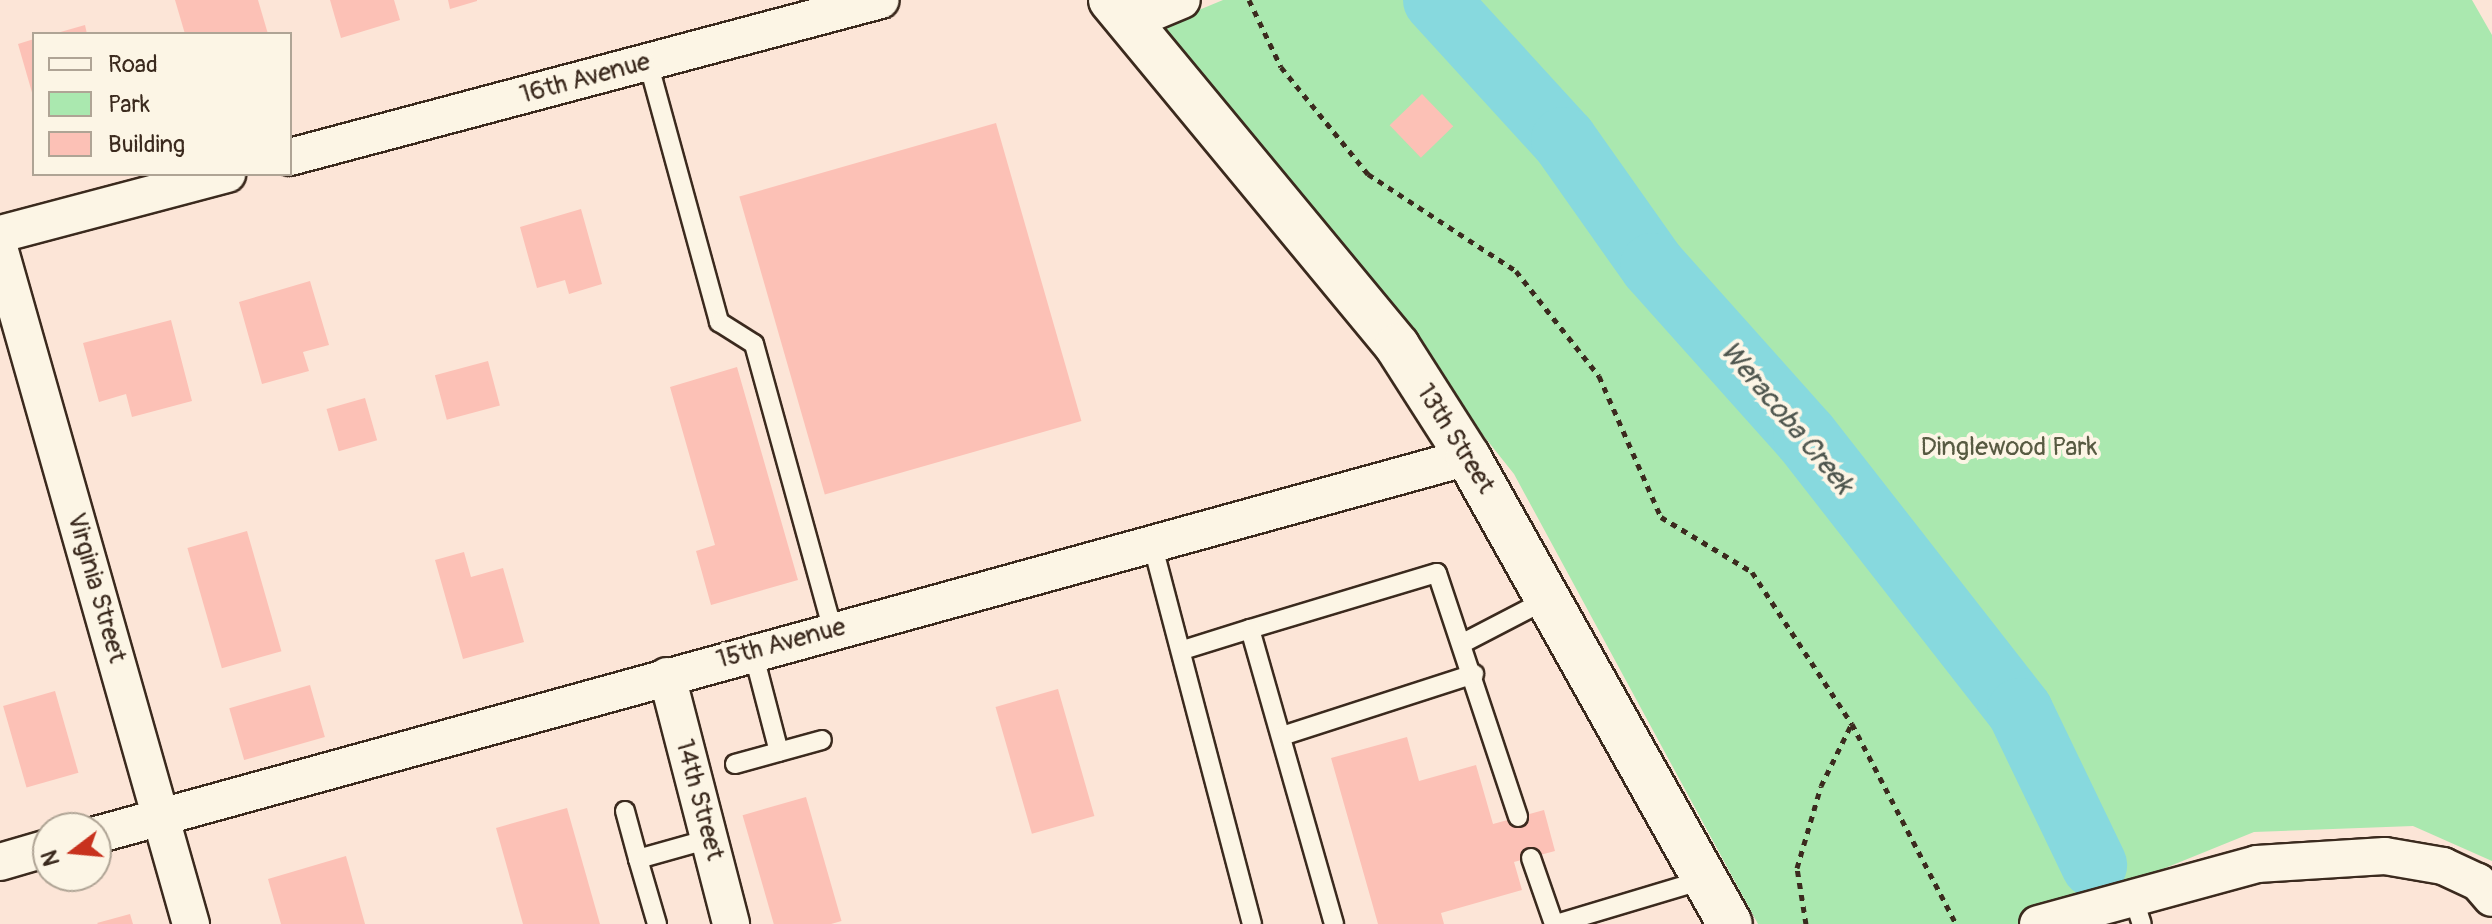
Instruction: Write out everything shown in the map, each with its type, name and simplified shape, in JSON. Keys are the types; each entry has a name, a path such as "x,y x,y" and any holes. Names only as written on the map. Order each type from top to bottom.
{"main road":[{"name":"13th Street","path":"1120,11 1397,346 1468,457 1730,924"}],"street":[{"name":"16th Avenue","path":"292,156 881,0"},
{"path":"1120,11 1182,0"},
{"path":"0,234 219,176"},
{"name":"Virginia Street","path":"0,251 191,924"},
{"name":"15th Avenue","path":"112,830 1468,457"},
{"name":"14th Street","path":"667,676 731,924"},
{"path":"0,862 32,853"},
{"path":"2038,924 2137,910 2257,864 2385,856 2443,866 2492,898"}],"lane":[{"path":"648,62 719,322 754,344 833,630"},
{"path":"1152,543 1183,650 1252,924"},
{"path":"1183,650 1437,573 1474,674 1518,817"},
{"path":"1463,643 1548,599"},
{"path":"1250,629 1334,924"},
{"path":"753,652 779,752"},
{"path":"1282,736 1474,674"},
{"path":"735,764 822,740"},
{"path":"625,811 657,924"},
{"path":"638,859 709,839"},
{"path":"1531,858 1555,924 1703,880"}],"path":[{"path":"1249,0 1281,67 1368,174 1516,271 1599,376 1661,517 1752,572 1852,724 1956,924"},
{"path":"1806,924 1797,868 1821,786 1852,724"}],"green space":[{"name":"Dinglewood Park","path":"1223,0 2472,0 2492,35 2492,861 2413,826 2254,832 2027,924 1758,924 1514,474 1158,27"}],"building":[{"path":"175,0 258,0 267,32 184,32"},
{"path":"330,0 394,0 400,20 341,38"},
{"path":"448,0 477,0 477,1 450,9"},
{"path":"85,25 87,32 60,32"},
{"path":"32,40 32,93 18,44"},
{"path":"1422,94 1453,126 1421,158 1390,125"},
{"path":"996,123 1081,421 825,495 739,197"},
{"path":"581,209 602,284 569,294 565,280 537,288 520,227"},
{"path":"310,281 329,345 303,352 309,371 262,384 239,302"},
{"path":"171,320 192,401 132,417 126,394 99,402 83,343"},
{"path":"488,361 500,405 447,420 435,375"},
{"path":"737,367 798,580 711,605 696,551 715,545 670,387"},
{"path":"365,398 377,440 339,451 327,409"},
{"path":"247,531 281,651 222,668 187,548"},
{"path":"464,552 471,577 503,568 524,642 463,659 435,560"},
{"path":"310,685 325,737 244,760 229,708"},
{"path":"1058,689 1094,816 1032,834 996,707"},
{"path":"55,691 78,773 27,788 3,706"},
{"path":"1407,737 1419,781 1476,765 1493,824 1544,810 1555,851 1514,862 1522,890 1441,913 1444,924 1378,924 1331,758"},
{"path":"806,797 842,921 831,924 774,924 743,815"},
{"path":"567,808 600,924 523,924 496,828"},
{"path":"346,856 365,924 281,924 268,879"},
{"path":"130,914 133,924 97,923"}],"waterway":[{"name":"Weracoba Creek","path":"1436,0 1564,140 1653,266 1806,437 2020,711 2094,865"}]}
